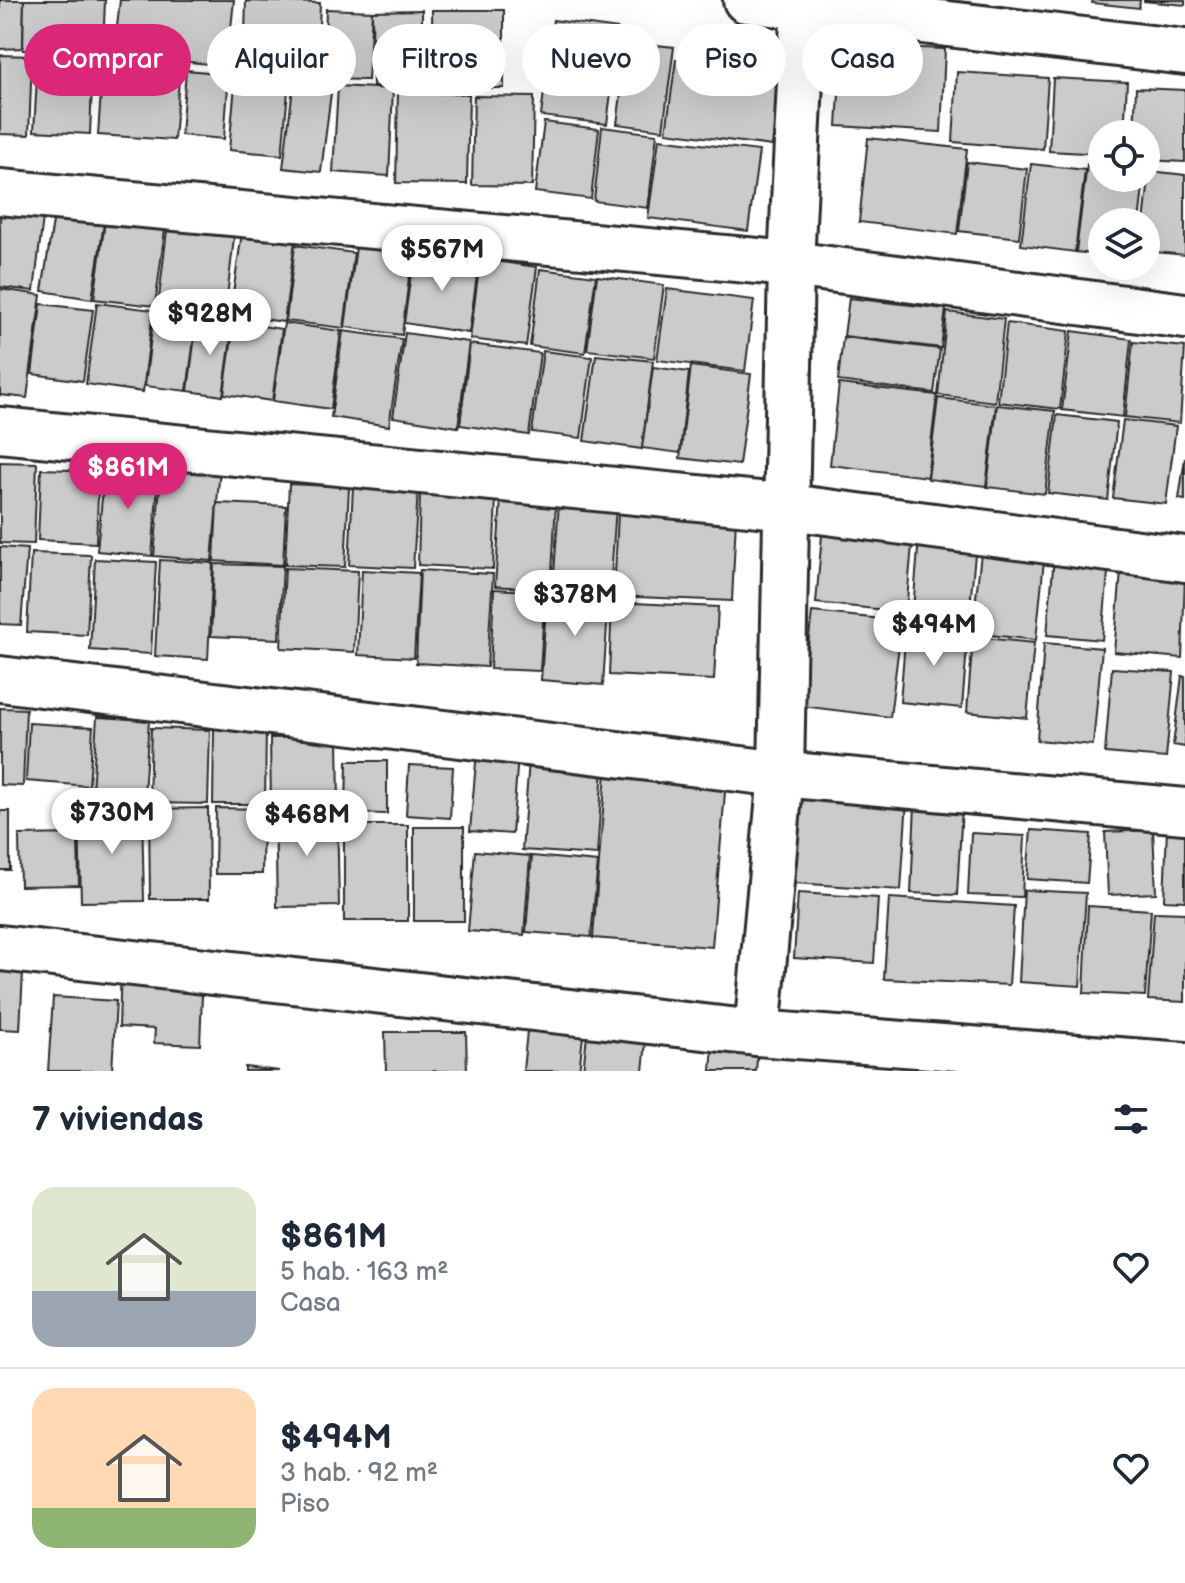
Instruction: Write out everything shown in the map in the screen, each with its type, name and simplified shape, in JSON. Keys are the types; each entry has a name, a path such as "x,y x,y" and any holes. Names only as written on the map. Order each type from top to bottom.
{"street":[{"path":"746,0 803,3 1185,52"},
{"path":"757,1033 781,774 789,507 791,264 803,3"},
{"path":"0,192 791,264 1185,316"},
{"path":"0,430 789,507 1185,559"},
{"path":"0,679 781,774 1185,811"},
{"path":"0,948 757,1033 1185,1065"}],"building":[{"path":"0,0 24,0 23,48 0,49"},
{"path":"24,0 105,0 104,24 24,24 23,50"},
{"path":"120,0 234,0 231,24 207,24 207,64 191,62 191,24 117,24"},
{"path":"1093,0 1140,0 1139,8 1092,3"},
{"path":"1144,0 1185,0 1185,5 1144,1"},
{"path":"246,1 320,3 319,24 245,24"},
{"path":"326,9 372,11 368,80 356,80 356,24 326,24"},
{"path":"422,10 422,24 372,24 372,11"},
{"path":"432,10 504,10 504,24 432,24"},
{"path":"553,20 582,24 552,24"},
{"path":"660,45 674,47 663,130 617,124 621,96 660,96"},
{"path":"923,48 945,49 941,132 837,126 839,96 923,96"},
{"path":"0,55 24,56 24,96 30,96 29,135 0,134"},
{"path":"676,59 676,96 777,96 772,146 666,132"},
{"path":"191,70 207,72 207,96 227,96 224,139 181,135 184,96 191,96"},
{"path":"957,72 1048,78 1043,149 953,142"},
{"path":"1053,78 1127,82 1125,120 1088,120 1088,153 1049,151"},
{"path":"356,87 372,88 372,96 393,96 389,176 333,172 337,96 356,96"},
{"path":"1136,88 1185,90 1185,162 1160,161 1160,120 1135,120"},
{"path":"36,96 92,96 90,134 34,131"},
{"path":"101,96 178,96 174,140 98,135"},
{"path":"234,96 288,96 282,155 229,150"},
{"path":"292,96 331,96 321,172 283,168"},
{"path":"398,96 469,96 467,184 396,183"},
{"path":"474,96 534,97 532,186 472,185"},
{"path":"544,96 611,96 607,124 541,116"},
{"path":"544,122 599,129 591,199 535,192"},
{"path":"602,127 657,134 648,208 594,201"},
{"path":"868,138 967,149 957,234 859,222"},
{"path":"659,139 759,151 748,231 648,218"},
{"path":"967,162 1027,169 1019,238 959,231"},
{"path":"1031,164 1085,170 1075,252 1021,245"},
{"path":"1087,164 1088,192 1142,192 1141,208 1088,208 1088,253 1076,252"},
{"path":"1160,172 1185,175 1185,255 1160,252 1160,208 1146,208 1148,192 1160,192"},
{"path":"0,196 45,201 34,291 0,287"},
{"path":"54,215 104,223 92,299 42,291"},
{"path":"105,221 165,229 155,306 94,299"},
{"path":"168,221 235,229 225,314 158,307"},
{"path":"242,233 295,241 284,322 230,314"},
{"path":"295,245 354,253 344,328 286,321"},
{"path":"356,247 412,253 402,335 345,327"},
{"path":"414,253 479,261 469,333 404,323"},
{"path":"480,259 537,267 526,346 470,339"},
{"path":"540,269 596,276 585,353 530,346"},
{"path":"597,276 664,285 654,358 587,350"},
{"path":"0,289 41,295 27,398 0,395"},
{"path":"667,289 754,300 745,371 657,360"},
{"path":"849,298 946,309 941,348 844,336"},
{"path":"97,303 153,310 143,392 86,384"},
{"path":"41,304 93,310 83,381 32,374"},
{"path":"154,311 197,317 187,391 145,386"},
{"path":"947,312 1004,319 995,402 938,395"},
{"path":"197,319 233,324 223,396 188,391"},
{"path":"234,322 282,329 272,401 224,394"},
{"path":"284,323 341,331 331,409 273,401"},
{"path":"1007,323 1069,331 1060,409 998,402"},
{"path":"343,331 402,339 389,426 331,417"},
{"path":"1072,331 1131,339 1123,417 1062,410"},
{"path":"405,333 469,342 458,427 393,417"},
{"path":"843,337 940,349 934,393 838,381"},
{"path":"1133,342 1185,347 1180,423 1125,417"},
{"path":"470,344 540,353 529,435 460,425"},
{"path":"543,351 592,357 581,438 532,432"},
{"path":"596,355 653,361 642,449 584,441"},
{"path":"691,366 751,374 739,465 680,458"},
{"path":"653,367 689,372 680,453 642,448"},
{"path":"839,384 937,395 927,477 830,465"},
{"path":"938,398 996,405 986,486 928,479"},
{"path":"997,405 1055,411 1045,494 987,487"},
{"path":"1057,415 1117,422 1108,500 1048,493"},
{"path":"1123,420 1176,426 1166,504 1113,498"},
{"path":"1185,458 1185,500 1179,499"},
{"path":"0,462 37,463 34,544 0,543"},
{"path":"162,464 220,468 212,561 154,556"},
{"path":"105,466 159,471 152,556 97,551"},
{"path":"41,469 99,471 96,543 38,540"},
{"path":"289,484 349,487 345,567 285,565"},
{"path":"353,487 418,490 413,568 349,565"},
{"path":"420,494 496,497 493,569 418,565"},
{"path":"501,498 556,502 551,590 495,586"},
{"path":"559,502 616,506 610,592 553,589"},
{"path":"217,503 286,506 283,565 214,561"},
{"path":"618,513 736,518 732,601 614,596"},
{"path":"822,535 912,545 906,612 816,603"},
{"path":"919,538 976,544 968,626 912,621"},
{"path":"0,547 27,549 21,625 0,624"},
{"path":"31,553 91,555 87,635 27,632"},
{"path":"981,553 1044,560 1036,640 972,633"},
{"path":"1054,557 1109,561 1102,640 1047,635"},
{"path":"95,559 156,562 151,654 90,650"},
{"path":"160,560 213,563 208,659 155,656"},
{"path":"214,564 283,566 279,639 211,636"},
{"path":"285,568 358,571 354,652 281,648"},
{"path":"362,570 419,573 414,658 358,655"},
{"path":"420,570 493,574 487,667 416,663"},
{"path":"1121,571 1185,577 1182,658 1114,652"},
{"path":"494,589 545,592 540,671 490,669"},
{"path":"547,592 609,596 603,685 541,680"},
{"path":"612,602 718,607 714,680 609,675"},
{"path":"812,612 902,621 890,717 801,706"},
{"path":"906,629 968,635 962,708 900,702"},
{"path":"973,637 1034,643 1027,718 967,712"},
{"path":"1044,643 1102,648 1093,745 1037,740"},
{"path":"1112,668 1174,672 1166,758 1105,753"},
{"path":"1182,676 1185,677 1185,747 1173,745"},
{"path":"0,708 26,709 23,786 0,785"},
{"path":"97,717 149,720 143,809 91,806"},
{"path":"29,723 93,727 89,786 26,781"},
{"path":"151,728 210,730 208,804 149,803"},
{"path":"214,729 266,729 265,804 213,804"},
{"path":"338,737 339,804 271,805 270,738"},
{"path":"477,751 518,755 512,834 470,831"},
{"path":"347,761 387,761 387,814 346,813"},
{"path":"529,761 603,767 597,855 522,850"},
{"path":"409,765 453,767 450,818 406,815"},
{"path":"606,772 726,780 712,947 593,938"},
{"path":"799,792 907,799 901,890 794,883"},
{"path":"915,805 962,807 957,895 911,893"},
{"path":"208,808 209,899 150,899 149,809"},
{"path":"216,808 263,809 262,874 215,874"},
{"path":"337,808 339,906 277,907 275,809"},
{"path":"142,810 144,901 81,902 79,812"},
{"path":"0,811 10,811 10,870 0,870"},
{"path":"344,825 408,825 408,921 344,921"},
{"path":"414,827 464,827 464,921 414,921"},
{"path":"1167,829 1185,830 1185,901 1164,900"},
{"path":"1031,830 1091,834 1087,883 1027,879"},
{"path":"1153,830 1156,893 1108,895 1105,832"},
{"path":"971,833 1025,836 1022,897 968,895"},
{"path":"78,834 79,885 20,886 19,835"},
{"path":"475,851 530,856 524,935 468,931"},
{"path":"532,856 598,862 591,937 526,932"},
{"path":"1024,890 1086,893 1080,986 1019,982"},
{"path":"798,893 878,898 874,963 794,958"},
{"path":"889,898 1014,906 1009,985 884,979"},
{"path":"1088,906 1151,910 1145,996 1084,993"},
{"path":"1154,912 1185,913 1185,1002 1148,1000"},
{"path":"121,966 203,969 200,1045 154,1043 155,1029 119,1027"},
{"path":"0,971 23,972 20,1030 0,1029"},
{"path":"53,997 116,1001 112,1071 48,1071"},
{"path":"527,1031 583,1036 579,1071 523,1071"},
{"path":"385,1032 466,1032 467,1071 386,1071"},
{"path":"587,1035 646,1042 643,1071 583,1071"},
{"path":"713,1045 758,1048 756,1071 711,1071"},
{"path":"914,1066 982,1071 914,1071"},
{"path":"245,1067 279,1071 245,1071"}]}
